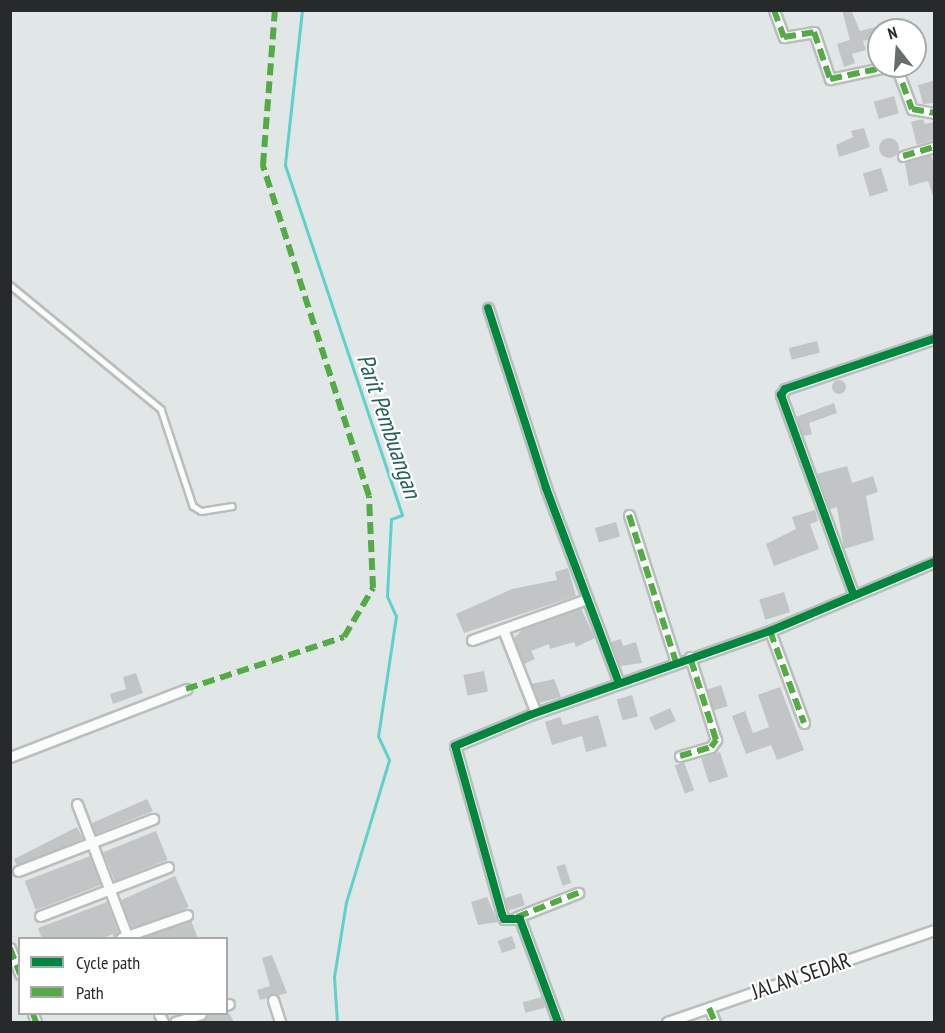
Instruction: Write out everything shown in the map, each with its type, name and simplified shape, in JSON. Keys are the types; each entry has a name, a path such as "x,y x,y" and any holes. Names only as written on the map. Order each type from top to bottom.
{"street":[{"path":"774,10 784,37 814,32 830,80 867,72"},
{"path":"900,78 912,109 934,113"},
{"path":"903,156 934,147"},
{"path":"488,308 536,460 619,683"},
{"path":"853,593 781,395 785,389 934,339"},
{"path":"629,515 676,662"},
{"path":"578,893 517,917 504,919 455,746 536,713 690,657 770,631 853,593 934,562"},
{"path":"472,640 587,599"},
{"path":"503,629 536,713"},
{"path":"770,631 804,723"},
{"path":"680,756 711,747 716,740 690,657"},
{"path":"10,757 186,688"},
{"path":"77,804 126,937"},
{"path":"18,871 153,819"},
{"path":"40,916 168,867"},
{"path":"129,937 187,915"},
{"path":"517,917 558,1023"},
{"name":"JALAN SEDAR","path":"667,1023 934,930"},
{"path":"10,948 18,969"},
{"path":"273,1000 280,1023"},
{"path":"709,1008 715,1023"},
{"path":"175,1023 198,1015"}],"lane":[{"path":"10,285 161,409 193,506 201,511 232,506"}],"building":[{"path":"842,10 851,10 860,31 867,29 867,40 863,41 866,50 852,54 855,63 844,67 837,44 850,40"},
{"path":"933,81 934,103 923,104 918,85"},
{"path":"894,96 899,113 879,119 874,102"},
{"path":"923,119 925,124 934,122 934,140 917,145 911,122"},
{"path":"864,128 870,147 839,157 836,145 853,137 851,131"},
{"path":"889,138 896,141 899,148 896,155 889,158 882,155 879,148 882,141"},
{"path":"931,155 934,164 933,196 928,181 909,186 905,163"},
{"path":"881,168 888,191 870,197 863,174"},
{"path":"817,341 820,353 792,360 789,348"},
{"path":"836,380 842,380 846,387 842,394 836,394 832,390 832,384"},
{"path":"834,403 837,413 809,423 812,434 803,436 796,417"},
{"path":"847,466 852,483 873,476 878,492 866,496 874,540 844,549 837,507 830,509 817,474"},
{"path":"815,510 818,521 810,524 819,549 774,566 766,544 796,529 792,517"},
{"path":"616,522 620,536 599,542 595,528"},
{"path":"568,568 576,596 464,633 456,614 512,589 557,580 555,572"},
{"path":"784,592 790,612 765,620 759,600"},
{"path":"581,608 595,638 576,647 574,642 550,649 549,644 531,651 535,659 524,664 514,638 523,629"},
{"path":"621,639 623,646 636,642 642,663 620,666 611,642"},
{"path":"484,671 488,692 467,696 463,675"},
{"path":"136,673 143,693 113,704 110,694 126,689 123,677"},
{"path":"554,679 561,697 539,703 532,684"},
{"path":"721,685 728,706 714,711 707,690"},
{"path":"780,687 804,750 777,760 771,745 746,754 732,716 745,711 753,733 769,727 758,695"},
{"path":"632,695 638,716 623,721 617,699"},
{"path":"670,708 676,721 655,730 649,718"},
{"path":"598,715 607,746 586,752 582,736 552,745 545,722 560,717 563,725"},
{"path":"720,752 728,777 709,783 701,758"},
{"path":"684,762 694,790 685,794 675,765"},
{"path":"147,799 153,811 96,834 92,823"},
{"path":"77,827 83,839 20,871 14,859"},
{"path":"156,831 168,860 115,881 103,852"},
{"path":"90,856 101,885 36,910 25,881"},
{"path":"565,864 571,883 563,886 556,867"},
{"path":"175,876 189,907 134,931 120,900"},
{"path":"521,893 525,905 509,911 505,898"},
{"path":"487,897 498,922 478,925 471,902"},
{"path":"107,902 118,932 115,937 113,934 106,937 41,937 38,928"},
{"path":"191,920 197,937 145,937"},
{"path":"512,936 516,948 502,953 498,941"},
{"path":"272,955 287,993 260,1000 257,990 270,986 262,958"},
{"path":"542,997 545,1008 526,1013 523,1002"},
{"path":"230,1014 234,1023 196,1023 207,1015"}],"waterway":[{"name":"Parit Pembuangan","path":"302,10 285,165 402,515 391,519 387,596 396,616 378,736 389,760 346,902 334,977 337,1022"}],"marked path":[{"path":"186,689 344,637 373,588 369,496 263,165 275,10"},
{"path":"774,10 784,37 814,32 830,79 867,71"},
{"path":"900,78 912,109 934,113"},
{"path":"903,156 934,147"},
{"path":"629,515 676,662"},
{"path":"770,631 804,723"},
{"path":"680,756 711,747 716,740 690,657"},
{"path":"517,917 578,893"},
{"path":"10,948 18,969"},
{"path":"709,1008 715,1022"},
{"path":"33,1015 36,1022"}],"cycle path":[{"path":"488,308 546,488 619,683"},
{"path":"853,593 781,395 785,389 934,339"},
{"path":"558,1022 520,919 504,919 502,914 455,746 530,715 770,631 934,562"}]}
